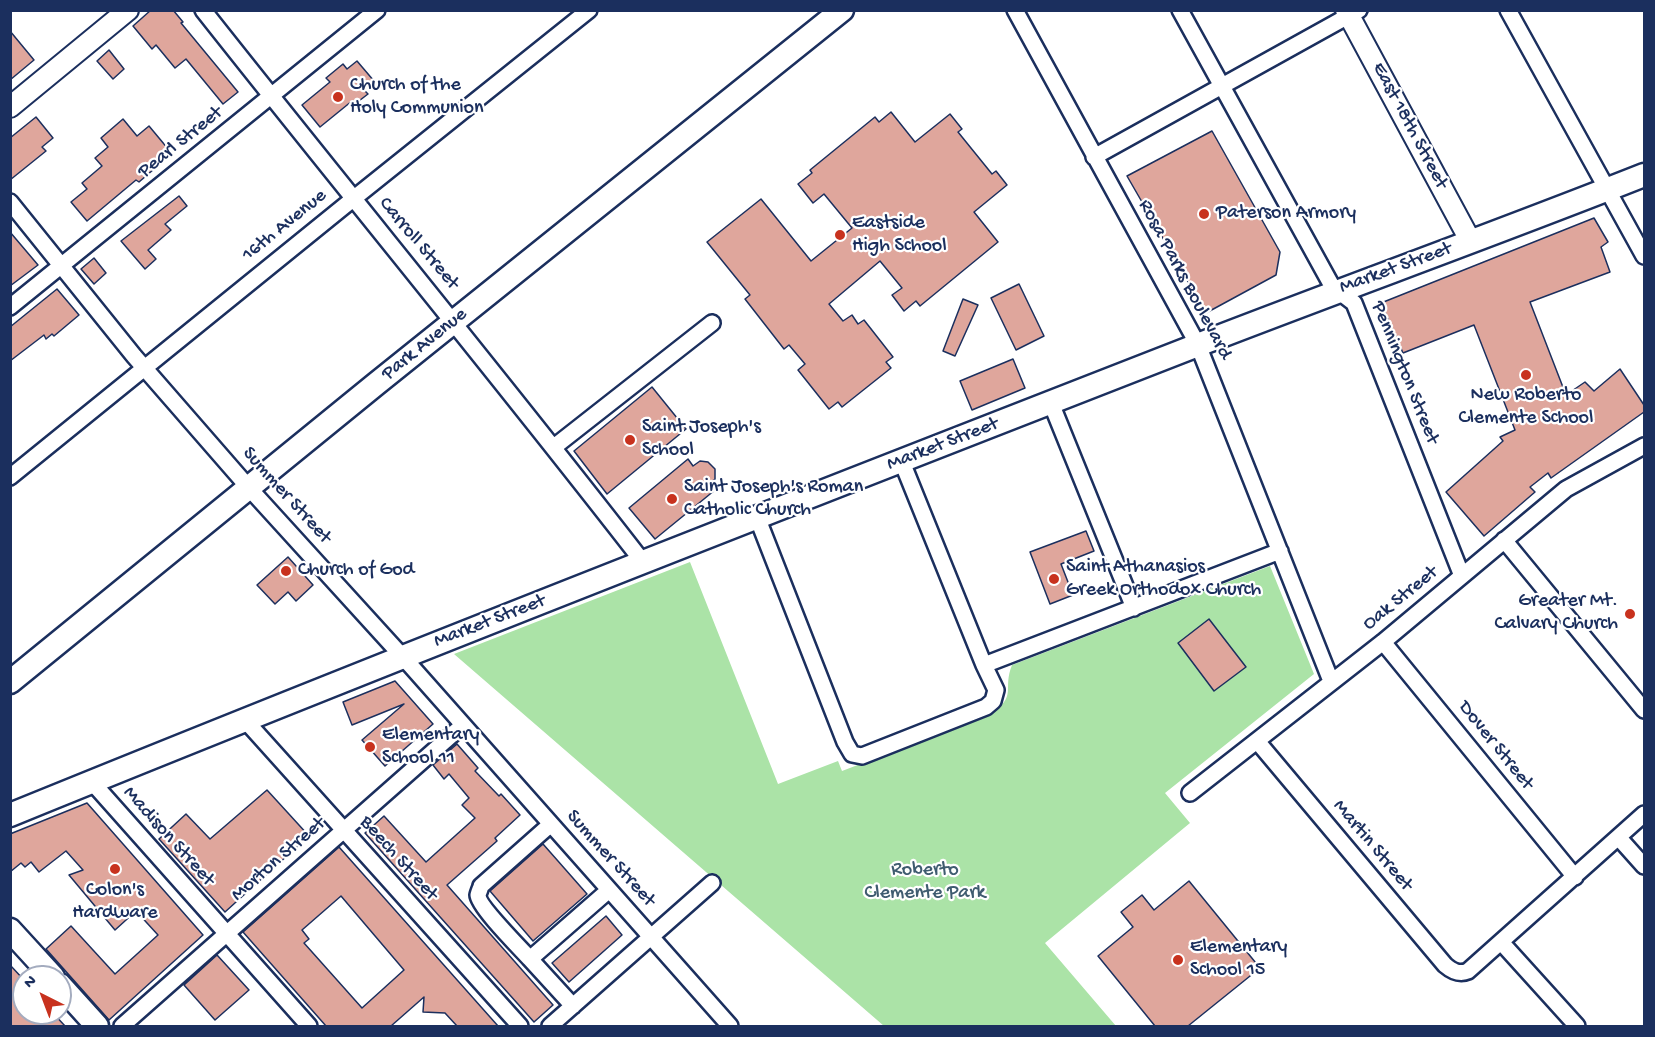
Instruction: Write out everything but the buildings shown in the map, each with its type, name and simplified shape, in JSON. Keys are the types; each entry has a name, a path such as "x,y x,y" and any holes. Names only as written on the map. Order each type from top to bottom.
{"main road":[{"name":"Park Avenue","path":"10,682 842,10"},
{"name":"Market Street","path":"10,815 402,656 1337,291 1644,175"},
{"path":"10,930 42,965"},
{"path":"72,998 97,1026"}],"street":[{"path":"10,107 128,10"},
{"name":"Carroll Street","path":"203,10 554,447 643,562"},
{"name":"Pearl Street","path":"10,307 377,10"},
{"name":"16th Avenue","path":"10,477 589,10"},
{"name":"Rosa Parks Boulevard","path":"1015,10 1198,345 1331,681"},
{"name":"Pennington Street","path":"1180,10 1332,286 1354,303 1462,576"},
{"path":"1508,10 1644,256"},
{"path":"1094,157 1352,13"},
{"name":"East 18th Street","path":"1352,13 1471,242"},
{"name":"Summer Street","path":"10,202 145,368 249,488 402,656 730,1026"},
{"path":"554,447 712,323"},
{"path":"1051,403 1134,608"},
{"name":"Oak Street","path":"1190,794 1383,642 1566,489 1644,446"},
{"path":"757,517 845,741 852,754 862,756 986,707 993,701 996,690 902,462"},
{"path":"1504,540 1644,710"},
{"path":"984,665 1280,551"},
{"name":"Dover Street","path":"1383,642 1575,877"},
{"name":"Beech Street","path":"245,720 520,1026"},
{"name":"Morton Street","path":"122,1026 463,725"},
{"name":"Martin Street","path":"1257,741 1452,971 1459,973 1468,971 1501,942"},
{"name":"Madison Street","path":"92,782 309,1026"},
{"path":"1576,1026 1501,942 1644,814"},
{"path":"550,824 481,886 478,894 480,902 573,1006"},
{"path":"1619,838 1644,866"},
{"path":"550,1026 712,883"},
{"path":"531,959 609,890"}],"green space":[{"name":"Roberto Clemente Park","path":"690,562 778,784 838,761 842,771 991,714 1007,697 1012,665 1270,566 1314,674 1165,793 1190,823 1045,943 1116,1026 884,1026 454,654"}],"place":[{"name":"Church of the Holy Communion","path":"338,97"},
{"name":"Paterson Armory","path":"1204,214"},
{"name":"Eastside High School","path":"840,235"},
{"name":"New Roberto Clemente School","path":"1526,375"},
{"name":"Saint Joseph's School","path":"630,440"},
{"name":"Saint Joseph's Roman Catholic Church","path":"672,499"},
{"name":"Church of God","path":"286,571"},
{"name":"Saint Athanasios Greek Orthodox Church","path":"1054,579"},
{"name":"Greater Mt. Calvary Church","path":"1630,614"},
{"name":"Elementary School 11","path":"370,747"},
{"name":"Colon's Hardware","path":"115,869"},
{"name":"Elementary School 15","path":"1178,960"}]}
